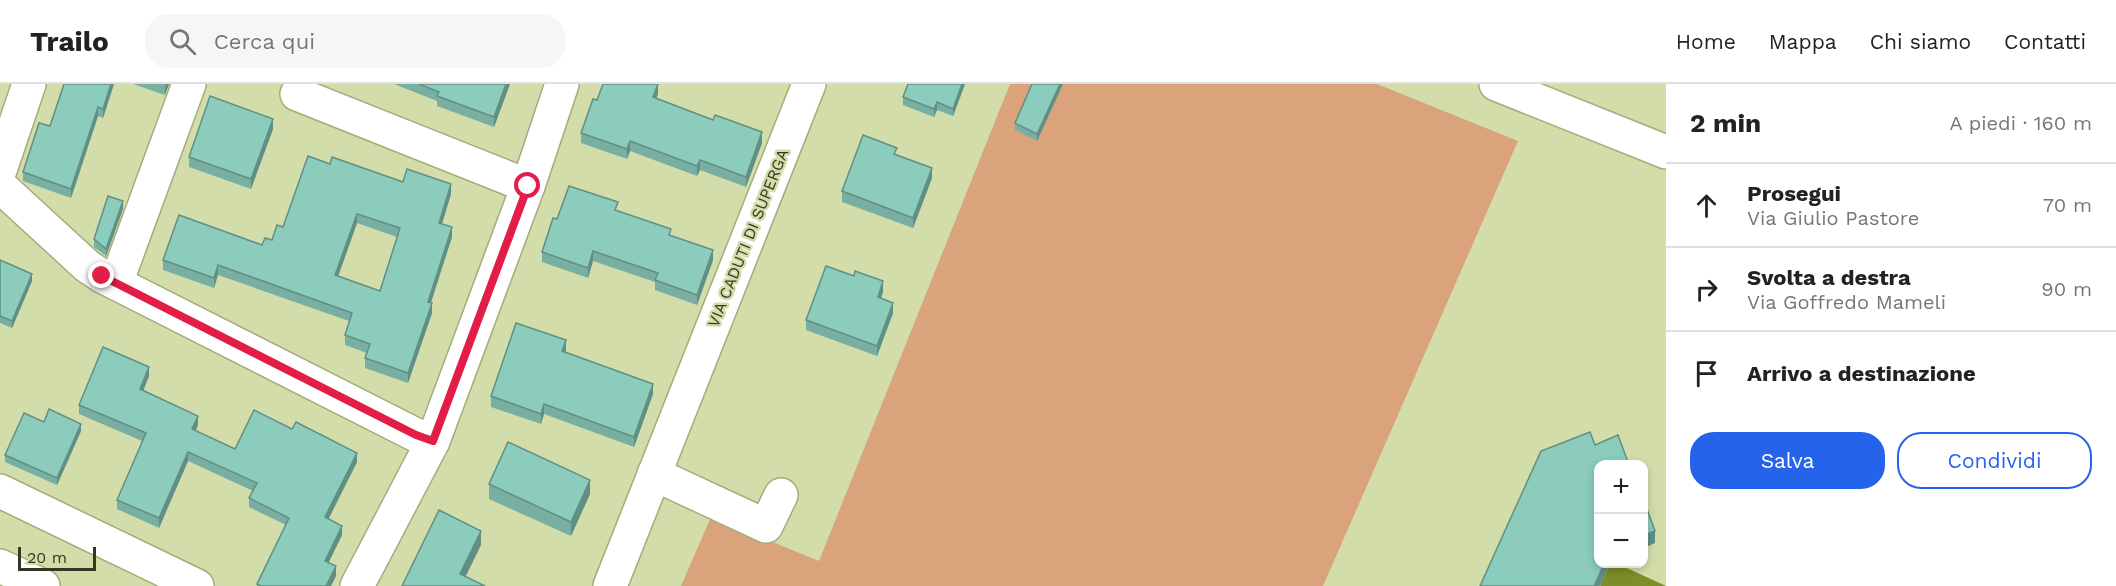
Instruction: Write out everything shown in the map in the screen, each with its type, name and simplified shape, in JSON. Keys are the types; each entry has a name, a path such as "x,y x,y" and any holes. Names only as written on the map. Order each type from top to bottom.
{"street":[{"path":"0,170 29,84"},
{"path":"116,283 189,84"},
{"path":"357,586 433,441 528,186 562,84"},
{"name":"VIA CADUTI DI SUPERGA","path":"631,586 664,479 687,392 809,84"},
{"path":"1496,84 1666,152"},
{"path":"297,94 528,186"},
{"path":"0,186 87,266 116,283 416,435 433,441"},
{"path":"664,479 766,526 781,495"},
{"name":"VIA CADUTI DI SUPERGA","path":"610,586 664,479"},
{"path":"0,491 197,586"},
{"path":"0,566 43,586"}],"shaded area":[{"path":"1010,84 1377,84 1518,141 1323,586 681,586 711,517 819,561"},
{"path":"1608,568 1627,568 1666,586 1600,586"}],"building":[{"path":"64,84 111,84 103,109 98,107 71,189 23,172 39,123 50,126"},
{"path":"419,84 506,84 494,117 437,96 439,92"},
{"path":"603,84 658,84 653,97 713,120 715,115 762,132 746,177 700,160 697,166 630,141 627,149 581,133 593,99 597,100"},
{"path":"908,84 962,84 953,109 937,102 934,109 903,97"},
{"path":"1032,84 1060,84 1037,134 1015,123"},
{"path":"210,96 273,119 251,179 189,157"},
{"path":"863,135 897,148 894,154 932,168 913,218 842,191"},
{"path":"308,156 330,164 332,157 403,182 407,169 451,184 439,223 452,227 428,302 432,303 408,373 365,358 370,344 345,335 352,313 218,265 214,278 163,260 179,215 262,245 265,238 272,240 277,225 283,227","holes":["357,214 400,228 380,291 335,275"]},
{"path":"569,186 618,202 615,210 671,229 669,235 713,250 697,295 655,280 658,273 593,251 588,268 542,252 553,218 557,219"},
{"path":"108,196 123,201 106,249 94,239"},
{"path":"0,260 32,274 12,321 0,316"},
{"path":"826,266 854,276 855,271 883,281 878,297 893,303 877,346 806,320"},
{"path":"516,323 566,340 562,351 653,384 634,437 544,404 541,414 491,396"},
{"path":"103,347 149,367 140,389 198,416 192,429 235,449 254,410 292,429 296,422 357,453 325,517 342,526 325,561 336,566 326,586 261,586 257,584 289,518 249,498 257,483 188,452 159,518 117,500 146,433 79,405"},
{"path":"49,409 81,424 57,478 5,455 24,413 44,422"},
{"path":"1590,432 1595,445 1618,435 1627,460 1594,460 1594,568 1602,568 1594,586 1480,586 1541,451"},
{"path":"508,442 590,480 571,522 489,484"},
{"path":"439,510 481,531 460,574 485,586 402,586"},
{"path":"1648,512 1655,531 1648,534"}],"route":[{"path":"102,276 416,435 433,441 528,186"}]}
